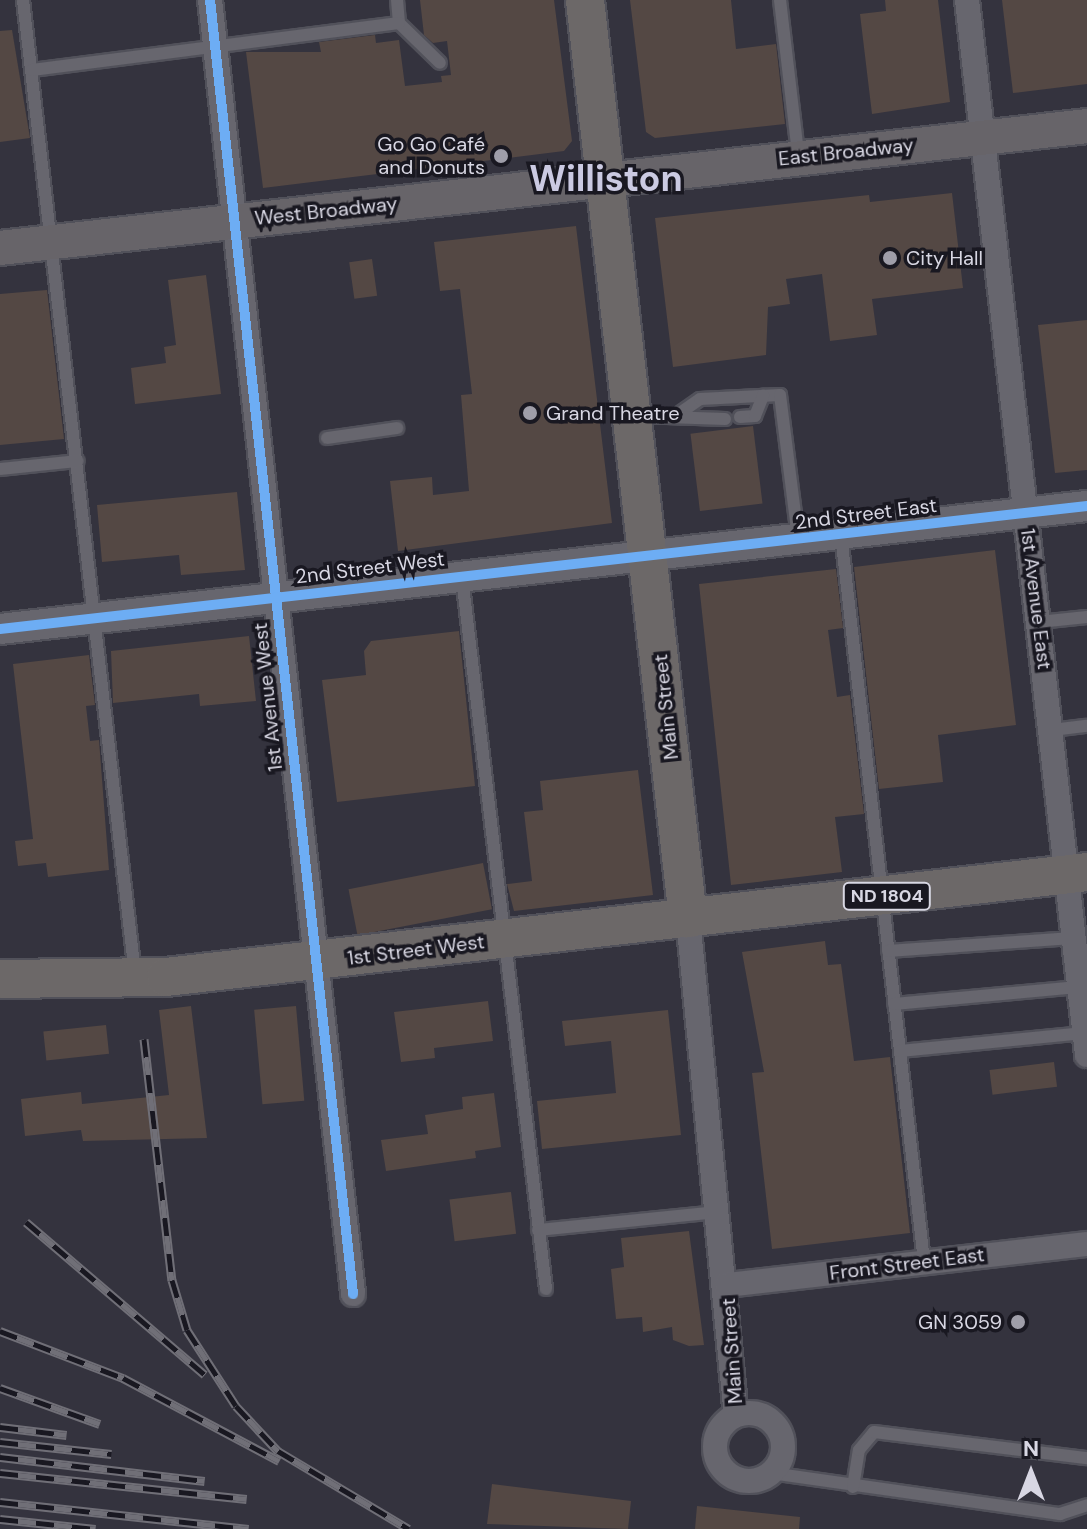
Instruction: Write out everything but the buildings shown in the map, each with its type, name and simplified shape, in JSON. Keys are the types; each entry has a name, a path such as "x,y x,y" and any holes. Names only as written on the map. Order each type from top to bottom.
{"main road":[{"name":"Main Street","path":"585,0 630,416 650,556 688,918"},
{"name":"East Broadway","path":"605,180 1087,126"},
{"name":"West Broadway","path":"0,248 605,180"},
{"name":"ND 1804","path":"688,918 1076,873"},
{"name":"1st Street West","path":"0,979 135,979 314,962 688,918"}],"street":[{"name":"1st Avenue West","path":"210,0 353,1294"},
{"name":"1st Avenue East","path":"967,0 1052,730 1076,873 1073,938 1086,1044"},
{"name":"2nd Street East","path":"650,556 1087,506"},
{"name":"2nd Street West","path":"0,629 650,556"},
{"name":"Main Street","path":"688,918 727,1285 736,1415"},
{"name":"Front Street East","path":"727,1285 1087,1244"},
{"path":"755,1413 773,1421 783,1438 782,1457 771,1473 753,1481 734,1478 719,1464 718,1436 736,1415 755,1413"}],"lane":[{"path":"23,0 54,242 135,979"},
{"path":"397,0 399,23 440,63"},
{"path":"780,0 798,158"},
{"path":"32,70 216,49 399,23"},
{"path":"680,413 700,399 780,395 799,540"},
{"path":"740,417 755,416 763,396"},
{"path":"630,416 680,413 702,420 725,419"},
{"path":"327,438 397,428"},
{"path":"0,469 78,461"},
{"path":"841,535 924,1261"},
{"path":"462,576 502,940 546,1289"},
{"path":"1039,622 1087,617"},
{"path":"1052,730 1087,726"},
{"path":"888,951 1073,938"},
{"path":"894,1004 1078,987"},
{"path":"900,1051 1086,1044"},
{"path":"538,1230 719,1212"},
{"path":"853,1487 859,1450 874,1432 1087,1458"},
{"path":"771,1473 1060,1514 1087,1505"}],"railway":[{"path":"144,1039 172,1280 187,1330 236,1406 278,1451 409,1529"},
{"path":"26,1222 205,1375"},
{"path":"0,1331 123,1378 279,1461"},
{"path":"0,1388 100,1424"},
{"path":"0,1427 67,1435"},
{"path":"0,1442 111,1454"},
{"path":"0,1457 205,1481"},
{"path":"0,1473 247,1499"},
{"path":"0,1502 249,1529"},
{"path":"0,1519 95,1529"}],"cycle path":[{"path":"210,0 353,1294"},
{"path":"0,629 1087,506"}],"place":[{"name":"Go Go Café and Donuts","path":"501,156"},
{"name":"City Hall","path":"890,258"},
{"name":"Grand Theatre","path":"530,413"},
{"name":"GN 3059","path":"1018,1322"}],"district":[{"name":"Williston","path":"606,179"}]}
